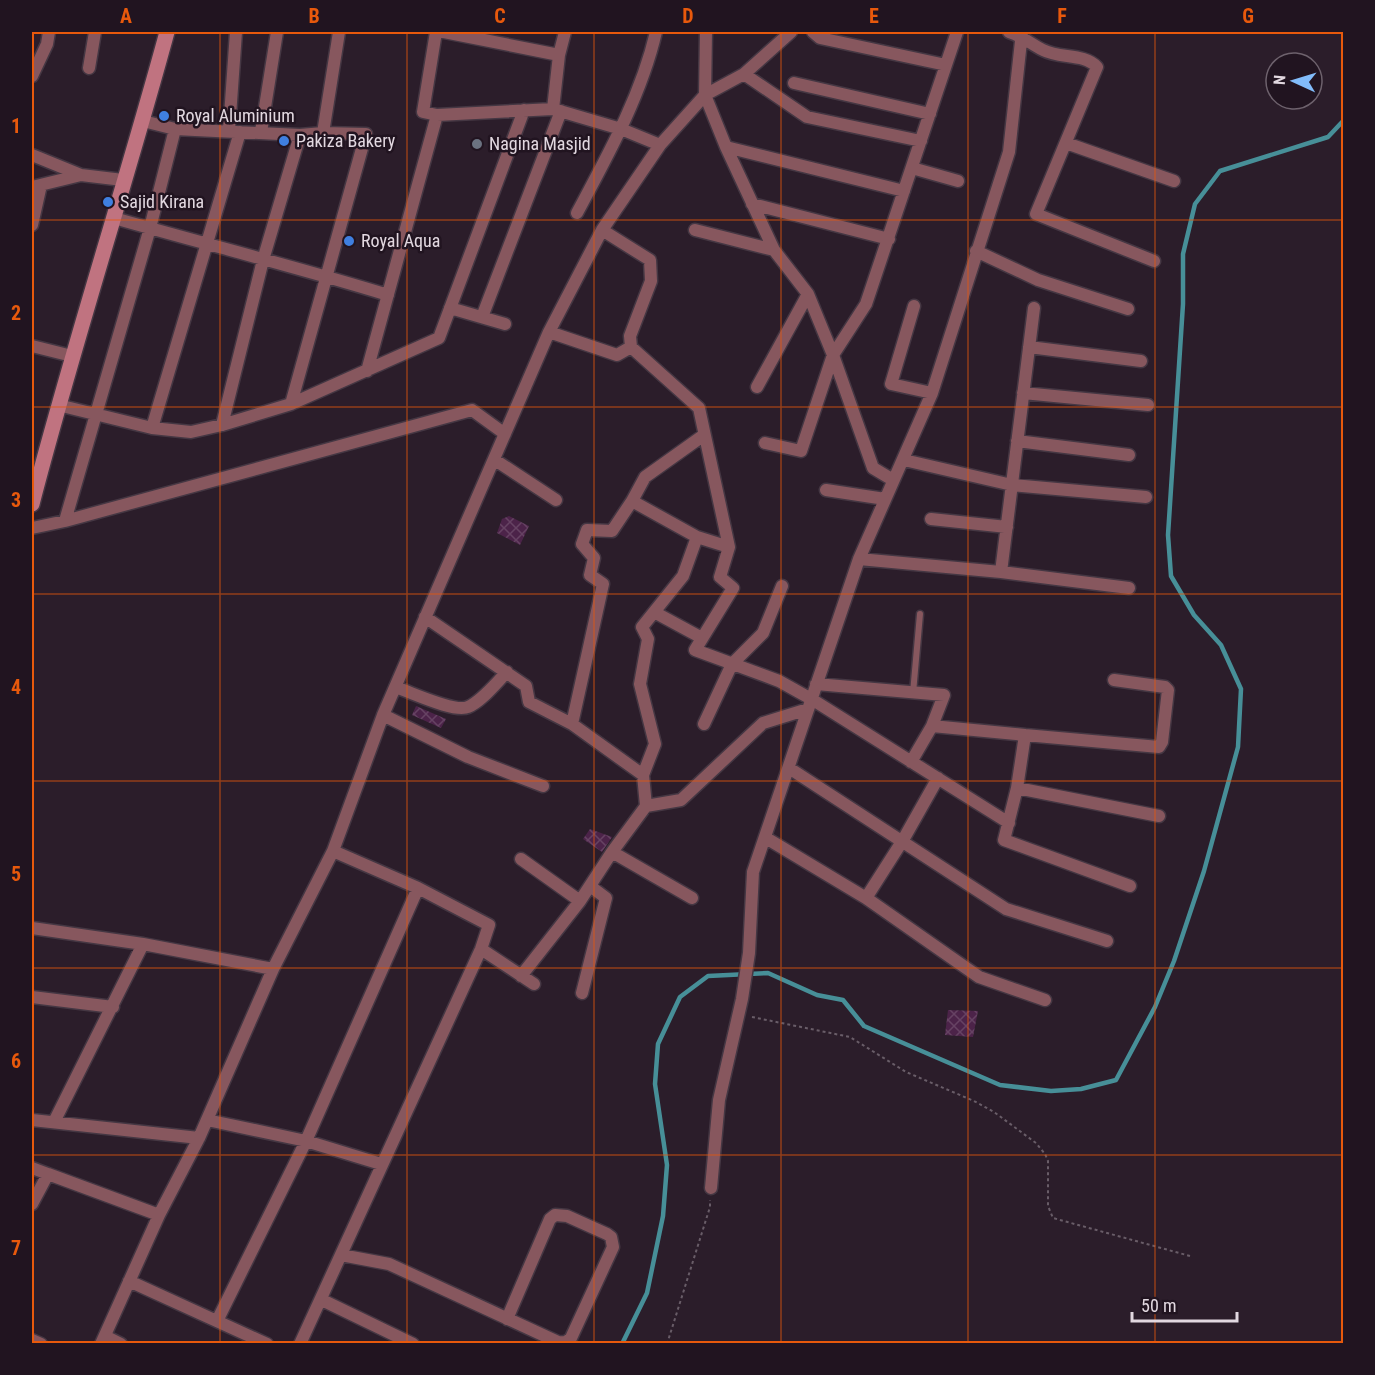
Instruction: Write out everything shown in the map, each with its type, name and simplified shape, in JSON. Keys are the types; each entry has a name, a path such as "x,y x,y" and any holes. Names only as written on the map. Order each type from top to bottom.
{"main road":[{"path":"32,504 72,356 114,218 123,180 143,121 167,32"}],"street":[{"path":"32,76 47,44 49,32"},
{"path":"89,68 95,32"},
{"path":"152,428 206,243 234,131 236,32"},
{"path":"261,132 276,32"},
{"path":"323,133 339,32"},
{"path":"436,32 423,112 437,115 557,110 621,129 660,145"},
{"path":"444,32 559,55"},
{"path":"482,317 557,110 559,55 565,32"},
{"path":"577,213 621,129 651,55 656,32"},
{"path":"706,32 705,95 726,147 774,249 808,294 833,355 873,468 893,480"},
{"path":"121,1344 103,1340 159,1215 200,1138 273,969 333,851 383,715 549,332 602,230 660,145 705,95 744,74 791,32"},
{"path":"813,32 820,38 946,65"},
{"path":"765,442 801,451 833,355 866,304 957,32"},
{"path":"1009,32 1022,34 1044,51 1092,61 1097,67 1036,214 1154,261"},
{"path":"711,1188 719,1100 748,959 753,872 859,559 932,393 1009,152 1022,34"},
{"path":"744,74 807,117 921,141"},
{"path":"795,83 930,114"},
{"path":"58,405 152,428 191,432 291,404 439,338 524,110"},
{"path":"367,371 437,115"},
{"path":"143,121 175,129 300,135 366,134 291,404"},
{"path":"65,521 150,228 175,129"},
{"path":"222,425 263,260 300,135"},
{"path":"1066,143 1174,181"},
{"path":"726,147 904,192"},
{"path":"32,155 81,175 123,180"},
{"path":"912,168 958,181"},
{"path":"32,225 36,186 81,175"},
{"path":"752,204 889,238"},
{"path":"114,218 388,295"},
{"path":"602,230 650,260 651,281 630,336 631,347 699,408 729,547 720,577 733,588 694,650 779,681 811,704 938,778 1009,823"},
{"path":"695,230 774,249"},
{"path":"976,251 1038,280 1128,309"},
{"path":"757,387 808,294"},
{"path":"914,306 891,384 932,393"},
{"path":"450,308 505,324"},
{"path":"1001,572 1034,308"},
{"path":"549,332 617,355 631,347"},
{"path":"32,346 72,356"},
{"path":"1029,347 1141,361"},
{"path":"1023,393 1148,405"},
{"path":"32,528 472,410 505,434"},
{"path":"572,724 603,584 590,575 594,558 582,544 587,530 612,531 645,477 704,435"},
{"path":"1017,441 1130,455"},
{"path":"495,460 556,500"},
{"path":"904,460 1012,484 1146,497"},
{"path":"826,490 885,499"},
{"path":"632,501 697,537 729,547"},
{"path":"931,519 1007,527"},
{"path":"522,976 580,901 646,806 643,775 655,744 640,684 648,639 642,627 683,576 697,537"},
{"path":"859,559 1001,572 1129,588"},
{"path":"704,724 732,664 763,633 782,586"},
{"path":"654,612 702,638"},
{"path":"426,617 526,686 529,702 572,724 643,775"},
{"path":"395,687 455,708 466,708 507,672"},
{"path":"932,726 1159,747 1162,742 1168,690 1165,687 1114,680"},
{"path":"816,684 944,695 932,726 911,762"},
{"path":"646,806 681,800 763,723 811,704"},
{"path":"383,715 468,758 543,786"},
{"path":"1025,735 1017,788 1004,840 1130,886"},
{"path":"789,768 1006,909 1107,941"},
{"path":"866,898 903,840 938,778"},
{"path":"1017,788 1159,816"},
{"path":"766,838 866,898 979,977 1045,1000"},
{"path":"300,1344 481,949 489,925 418,888 333,851"},
{"path":"612,852 692,898"},
{"path":"522,859 580,901"},
{"path":"582,993 606,898 590,886"},
{"path":"217,1321 306,1141 418,888"},
{"path":"32,928 143,944 273,969"},
{"path":"54,1122 143,944"},
{"path":"481,949 534,984"},
{"path":"32,997 113,1007"},
{"path":"207,1119 306,1141 381,1164"},
{"path":"32,1120 200,1138"},
{"path":"32,1168 159,1215"},
{"path":"32,1204 48,1174"},
{"path":"340,1255 389,1264 507,1319 558,1342 568,1341 613,1247 612,1238 567,1216 555,1215 547,1226 507,1319"},
{"path":"129,1281 267,1344"},
{"path":"322,1300 413,1344"},
{"path":"32,1340 41,1344"}],"lane":[{"path":"913,693 920,614"}],"path":[{"path":"738,1014 850,1037 906,1072 974,1101 994,1112 1036,1143 1045,1154 1048,1161 1048,1206 1053,1218 1190,1256"},
{"path":"667,1344 710,1207 711,1188"}],"building":[{"path":"509,516 529,526 520,545 497,533 502,519"},
{"path":"416,706 446,719 441,728 412,715"},
{"path":"590,829 612,837 602,852 583,839"},
{"path":"948,1010 978,1011 973,1037 945,1035"}],"waterway":[{"path":"622,1344 647,1293 663,1216 667,1165 655,1084 658,1044 680,997 708,976 768,973 817,995 843,1000 864,1026 1000,1085 1051,1091 1081,1089 1116,1080 1155,1007 1174,961 1204,871 1238,747 1241,689 1221,645 1194,615 1171,576 1168,535 1183,304 1183,254 1195,204 1220,171 1328,137 1344,120"}],"place":[{"name":"Royal Aluminium","path":"164,116"},
{"name":"Pakiza Bakery","path":"284,141"},
{"name":"Nagina Masjid","path":"477,144"},
{"name":"Sajid Kirana","path":"108,202"},
{"name":"Royal Aqua","path":"349,241"}]}
